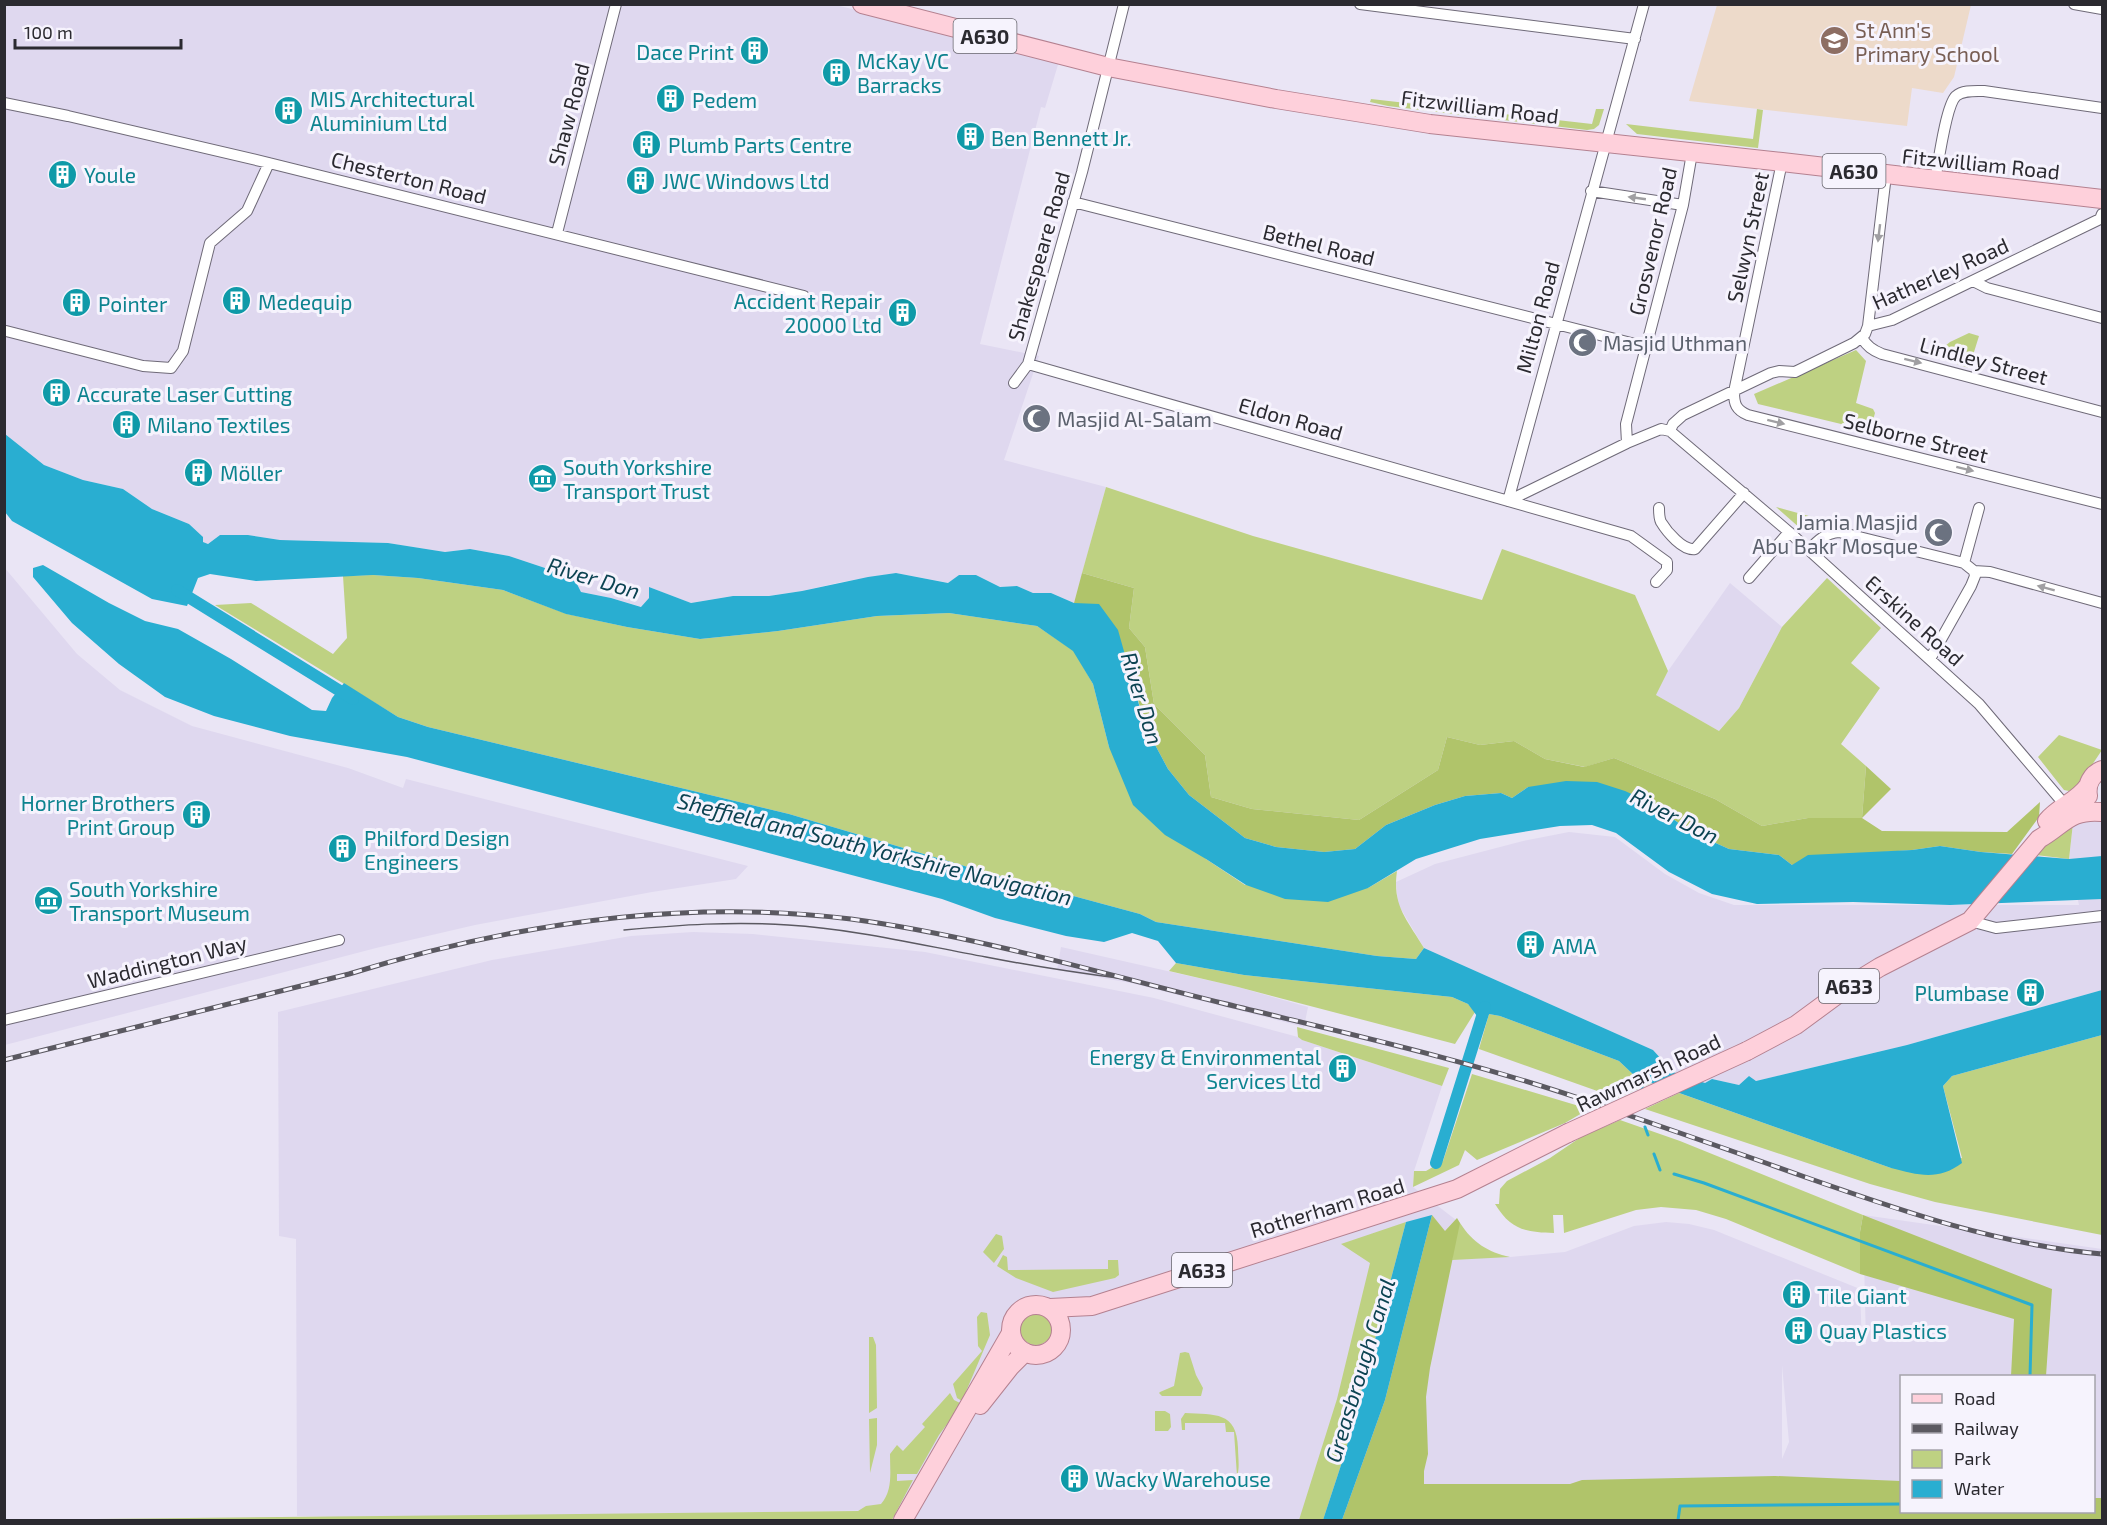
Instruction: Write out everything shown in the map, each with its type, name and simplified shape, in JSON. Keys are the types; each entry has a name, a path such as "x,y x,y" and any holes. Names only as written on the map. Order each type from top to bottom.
{"main road":[{"name":"Fitzwilliam Road","path":"862,4 1107,67 1276,99 1411,121 2103,199"},
{"name":"A633","path":"2035,844 2041,829 2052,815 2079,795 2098,774"},
{"name":"A633","path":"2098,774 2090,801 2094,807 2103,812"},
{"name":"A633","path":"1970,921 2035,844 2063,820 2091,811 2103,812"},
{"name":"Rawmarsh Road","path":"1568,1133 1747,1051 1796,1025 1849,986 1880,967 1970,921"},
{"name":"Rotherham Road","path":"903,1521 1011,1333 1014,1319 1025,1307 1092,1306 1449,1192 1484,1177 1568,1133"},
{"name":"Rotherham Road","path":"938,1458 1010,1367 1025,1352 1037,1355 1050,1350 1059,1340 1062,1331 1092,1306"},
{"path":"1050,1308 1056,1314 1062,1331"},
{"path":"1011,1333 1018,1348 1025,1352"}],"street":[{"name":"Shaw Road","path":"557,233 616,4"},
{"name":"Shakespeare Road","path":"1014,383 1028,364 1124,4"},
{"path":"1360,4 1635,39"},
{"name":"Milton Road","path":"1508,501 1644,4"},
{"path":"2074,4 2103,9"},
{"path":"1935,181 1949,107 1957,94 1967,91 1983,91 2103,108"},
{"name":"Chesterton Road","path":"4,103 269,163 804,296"},
{"name":"Grosvenor Road","path":"1628,443 1626,424 1683,205 1692,153"},
{"name":"Selwyn Street","path":"1734,392 1782,162"},
{"path":"6,331 143,366 171,368 183,351 210,243 247,212 269,163"},
{"path":"1868,326 1886,175"},
{"path":"1592,191 1683,205"},
{"name":"Bethel Road","path":"1073,202 1647,347"},
{"name":"Hatherley Road","path":"1670,431 1673,424 1683,415 1771,373 1794,372 1862,338 1868,326 1892,320 2100,219 2103,214"},
{"path":"1973,281 1987,288 2103,318"},
{"name":"Lindley Street","path":"1862,338 1866,345 1882,354 2103,412"},
{"name":"Eldon Road","path":"1028,364 1638,539 1667,561 1667,570 1656,582"},
{"name":"Selborne Street","path":"1734,392 1735,405 1748,415 2103,504"},
{"path":"1508,501 1628,443 1661,429 1670,431"},
{"name":"Erskine Road","path":"1670,431 1789,532 1930,658 1996,722 2065,805"},
{"path":"1659,508 1661,523 1685,547 1695,549 1744,493"},
{"path":"1964,563 1979,508"},
{"path":"1749,578 1789,532"},
{"path":"1809,550 1820,539 1839,532 1964,563 1974,571 1990,572 2103,603"},
{"path":"1930,658 1971,585 1975,576 1974,571"},
{"path":"1970,921 1996,928 2103,916"},
{"name":"Waddington Way","path":"4,1020 339,940"}],"shaded area":[{"path":"831,4 1060,58 1045,108 1041,107 980,344 1039,356 1004,460 1106,487 1074,603 1051,593 1033,593 1017,586 1000,587 976,575 959,575 949,583 896,573 769,596 733,596 691,603 649,587 649,598 642,607 581,592 576,582 566,575 509,556 470,549 445,552 388,543 280,540 248,535 220,535 208,544 203,542 189,524 152,509 123,489 83,480 44,465 5,434 5,5"},
{"name":"St Ann's Primary School","path":"1717,5 1971,5 1954,77 1943,93 1912,88 1907,126 1689,101"},
{"path":"4,567 77,654 120,690 192,726 348,768 403,788 406,779 748,866 736,879 475,925 376,948 5,1045"},
{"path":"1730,583 1782,627 1739,708 1719,731 1656,695 1668,671"},
{"path":"2102,821 2102,990 1907,1045 1756,1081 1749,1076 1739,1085 1712,1079 1705,1083 1673,1072 1653,1050 1424,948 1398,904 1396,882 1435,864 1523,841 1569,832 1615,837 1665,874 1699,893 1734,905 2079,905 2069,859 2073,823"},
{"path":"693,932 753,934 925,952 1154,998 1298,1037 1442,1086 1414,1171 1413,1187 1460,1223 1468,1235 1491,1253 1510,1257 1565,1252 1634,1226 1666,1222 1689,1224 1714,1230 1860,1289 1862,1345 1866,1344 1863,1215 2102,1249 2102,1520 908,1520 897,1510 379,1518 297,1516 296,1239 279,1236 278,1012 492,960 631,936","holes":["1782,1365 1789,1442 1782,1459"]},
{"path":"1061,947 1238,987 1308,1007 1304,1027 1131,983 1057,970"}],"green space":[{"path":"1371,99 1592,124 1596,109 1604,109 1599,125 1587,130 1388,106 1370,102"},
{"path":"1757,109 1763,110 1758,148 1637,134 1626,124 1753,139"},
{"path":"1969,333 1979,336 1969,368 1939,358 1935,354 1950,342"},
{"path":"1856,350 1866,361 1856,403 1873,409 1875,413 1870,431 1758,404 1754,394"},
{"path":"1106,487 1253,536 1482,600 1502,549 1635,595 1668,671 1656,695 1719,731 1739,708 1782,627 1827,578 1881,628 1851,663 1880,688 1841,744 1866,766 1862,818 1808,818 1762,826 1715,799 1614,758 1585,767 1545,759 1514,741 1480,745 1447,737 1438,770 1359,820 1252,809 1211,797 1205,755 1154,704 1145,647 1129,628 1134,588 1082,573"},
{"path":"1776,507 1827,521 1814,528 1801,529"},
{"path":"1082,573 1134,588 1129,628 1145,647 1154,704 1205,755 1211,797 1252,809 1359,820 1438,770 1447,737 1480,745 1514,741 1545,759 1584,767 1614,758 1715,799 1762,826 1808,818 1862,818 1882,831 2007,832 2040,802 2039,817 2012,854 1940,846 1870,853 1792,865 1779,855 1729,849 1691,832 1651,803 1528,787 1512,798 1501,793 1465,796 1435,805 1386,825 1355,849 1324,852 1276,847 1245,838 1189,795 1168,769 1145,726 1129,666 1074,603"},
{"path":"343,576 418,578 503,590 567,614 700,639 778,631 877,616 949,613 1037,626 1074,651 1093,684 1109,747 1206,859 1245,885 1368,888 1397,871 1397,894 1402,912 1424,948 1416,959 1377,956 1156,922 1140,914 988,873 789,814 428,727 398,717 215,605 251,603 333,654 347,638"},
{"path":"2059,735 2102,750 2078,786 2069,791 2064,790 2038,757"},
{"path":"1866,766 1891,789 1862,818"},
{"path":"2073,823 2069,859 2036,855 2052,836"},
{"path":"1176,963 1244,975 1452,997 1468,1004 1475,1012 1455,1044 1169,971"},
{"path":"1489,1014 1500,1016 1619,1061 1637,1078 1652,1083 1617,1098 1479,1049"},
{"path":"1297,1027 1449,1068 1442,1086 1302,1040 1298,1037"},
{"path":"2102,1035 2102,1235 1935,1202 1870,1184 1645,1109 1679,1093 1891,1168 1962,1158 1943,1086 1952,1076"},
{"path":"1472,1074 1589,1109 1565,1123 1477,1160 1465,1150 1459,1165 1413,1187 1414,1171 1426,1171 1443,1161"},
{"path":"1620,1120 1680,1141 1863,1215 1860,1232 1860,1274 1726,1219 1696,1210 1661,1207 1636,1210 1564,1233 1563,1215 1553,1215 1554,1233 1520,1228 1501,1213 1495,1204 1499,1204 1500,1189 1507,1181 1550,1158 1581,1137"},
{"path":"1432,1215 1445,1231 1457,1218 1460,1223 1426,1397 1428,1454 1424,1484 1570,1484 1582,1480 1775,1476 1900,1481 1900,1513 2095,1513 2095,1498 2102,1498 2102,1520 1342,1520 1385,1400"},
{"path":"1863,1215 2052,1289 2046,1375 2011,1375 2014,1319 1860,1274 1860,1232"},
{"path":"1406,1222 1345,1453 1323,1520 1299,1520 1337,1399 1370,1263 1341,1244"},
{"path":"1460,1223 1482,1246 1510,1257 1452,1260 1456,1228"},
{"path":"996,1234 1002,1236 1004,1249 994,1263 983,1252"},
{"path":"1003,1255 1007,1257 1008,1270 1108,1269 1108,1260 1118,1260 1119,1275 1115,1278 1053,1292 1016,1278 997,1266"},
{"path":"981,1312 987,1313 990,1335 962,1401 957,1398 953,1384 982,1351 978,1346 977,1317"},
{"path":"1036,1313 1047,1318 1052,1329 1047,1340 1036,1345 1025,1340 1020,1329 1025,1318"},
{"path":"869,1337 873,1337 876,1345 877,1408 869,1413"},
{"path":"1180,1353 1189,1353 1203,1388 1201,1396 1162,1396 1160,1392 1174,1386"},
{"path":"950,1393 954,1400 962,1404 939,1435 917,1474 897,1474 897,1481 913,1480 892,1520 4,1520 858,1511 866,1506 881,1504 885,1499 889,1487 890,1454 897,1445 903,1451 925,1427 922,1424"},
{"path":"1155,1411 1165,1411 1170,1414 1171,1427 1168,1431 1155,1431"},
{"path":"1185,1413 1222,1417 1234,1427 1239,1462 1237,1476 1234,1432 1226,1432 1225,1423 1185,1423 1185,1430 1182,1430 1181,1419"},
{"path":"877,1418 877,1445 870,1473 869,1419"}],"water":[{"path":"5,434 44,465 83,480 123,489 152,509 189,524 203,537 203,542 208,544 220,535 248,535 280,540 388,543 445,552 470,549 509,556 566,575 576,582 581,592 641,607 649,598 649,587 691,603 733,596 769,596 896,573 948,583 959,575 976,575 1000,587 1017,586 1033,593 1051,593 1074,603 1099,604 1118,630 1145,726 1168,769 1189,795 1245,838 1276,847 1324,852 1355,849 1386,825 1435,805 1465,796 1501,793 1512,798 1528,787 1566,781 1597,782 1651,803 1691,832 1729,849 1779,855 1792,865 1808,855 1912,850 1940,846 1981,852 2069,859 2102,856 2102,899 1950,905 1853,902 1757,904 1712,894 1669,872 1616,833 1592,825 1560,826 1480,839 1416,859 1368,888 1328,902 1285,899 1246,885 1165,835 1133,805 1109,747 1093,684 1073,651 1037,626 949,613 877,616 778,631 700,639 566,614 503,590 418,578 373,575 256,581 210,574 198,578 187,606 152,599 12,521 5,512"},
{"path":"43,565 145,621 178,629 312,710 326,711 332,698 344,683 398,717 428,727 789,814 988,873 1140,914 1156,922 1377,956 1416,959 1424,948 1653,1050 1673,1072 1705,1083 1712,1079 1739,1085 1749,1076 1756,1081 1907,1045 2102,990 2102,1035 1952,1076 1943,1086 1962,1163 1953,1169 1936,1174 1910,1173 1637,1078 1619,1061 1500,1016 1489,1014 1480,1020 1468,1004 1452,997 1244,975 1176,963 1158,941 1132,933 1104,942 1066,936 995,918 942,899 407,757 290,736 214,716 165,697 119,664 72,623 33,577 33,568"},
{"path":"1432,1215 1385,1400 1342,1520 1323,1520 1345,1453 1406,1222"}],"waterway":[{"name":"Sheffield and South Yorkshire Navigation","path":"177,590 353,699"},
{"name":"Greasbrough Canal","path":"1436,1163 1485,1007"},
{"path":"1642,1076 1642,1093"},
{"path":"1645,1127 1648,1135"},
{"path":"1654,1154 1660,1170"},
{"path":"1674,1174 1704,1183 2032,1305 2030,1375"},
{"path":"1678,1520 1680,1506 1900,1504"}],"tram line":[{"path":"624,930 726,924 813,927 1125,979"}],"railway":[{"path":"4,1060 349,974 410,956 534,929 661,914 788,913 898,926 991,945 1459,1062 1553,1090 1914,1214 1988,1235 2064,1250 2102,1254"}],"place":[{"name":"St Ann's Primary School","path":"1834,41"},
{"name":"Dace Print","path":"755,51"},
{"name":"McKay VC Barracks","path":"836,72"},
{"name":"Pedem","path":"671,99"},
{"name":"MIS Architectural Aluminium Ltd","path":"289,110"},
{"name":"Ben Bennett Jr.","path":"970,137"},
{"name":"Plumb Parts Centre","path":"647,144"},
{"name":"Youle","path":"63,174"},
{"name":"JWC Windows Ltd","path":"641,180"},
{"name":"Medequip","path":"237,301"},
{"name":"Pointer","path":"77,303"},
{"name":"Accident Repair 20000 Ltd","path":"903,312"},
{"name":"Masjid Uthman","path":"1582,342"},
{"name":"Accurate Laser Cutting","path":"56,393"},
{"name":"Masjid Al-Salam","path":"1036,418"},
{"name":"Milano Textiles","path":"126,424"},
{"name":"Möller","path":"199,472"},
{"name":"South Yorkshire Transport Trust","path":"542,478"},
{"name":"Jamia Masjid Abu Bakr Mosque","path":"1939,533"},
{"name":"Horner Brothers Print Group","path":"196,814"},
{"name":"Philford Design Engineers","path":"343,849"},
{"name":"South Yorkshire Transport Museum","path":"48,900"},
{"name":"AMA","path":"1531,945"},
{"name":"Plumbase","path":"2030,992"},
{"name":"Energy & Environmental Services Ltd","path":"1342,1068"},
{"name":"Tile Giant","path":"1796,1295"},
{"name":"Quay Plastics","path":"1798,1330"},
{"name":"Wacky Warehouse","path":"1074,1478"}],"water label":[{"name":"River Don","path":"594,577"},
{"name":"River Don","path":"1143,698"},
{"name":"River Don","path":"1675,815"}]}
